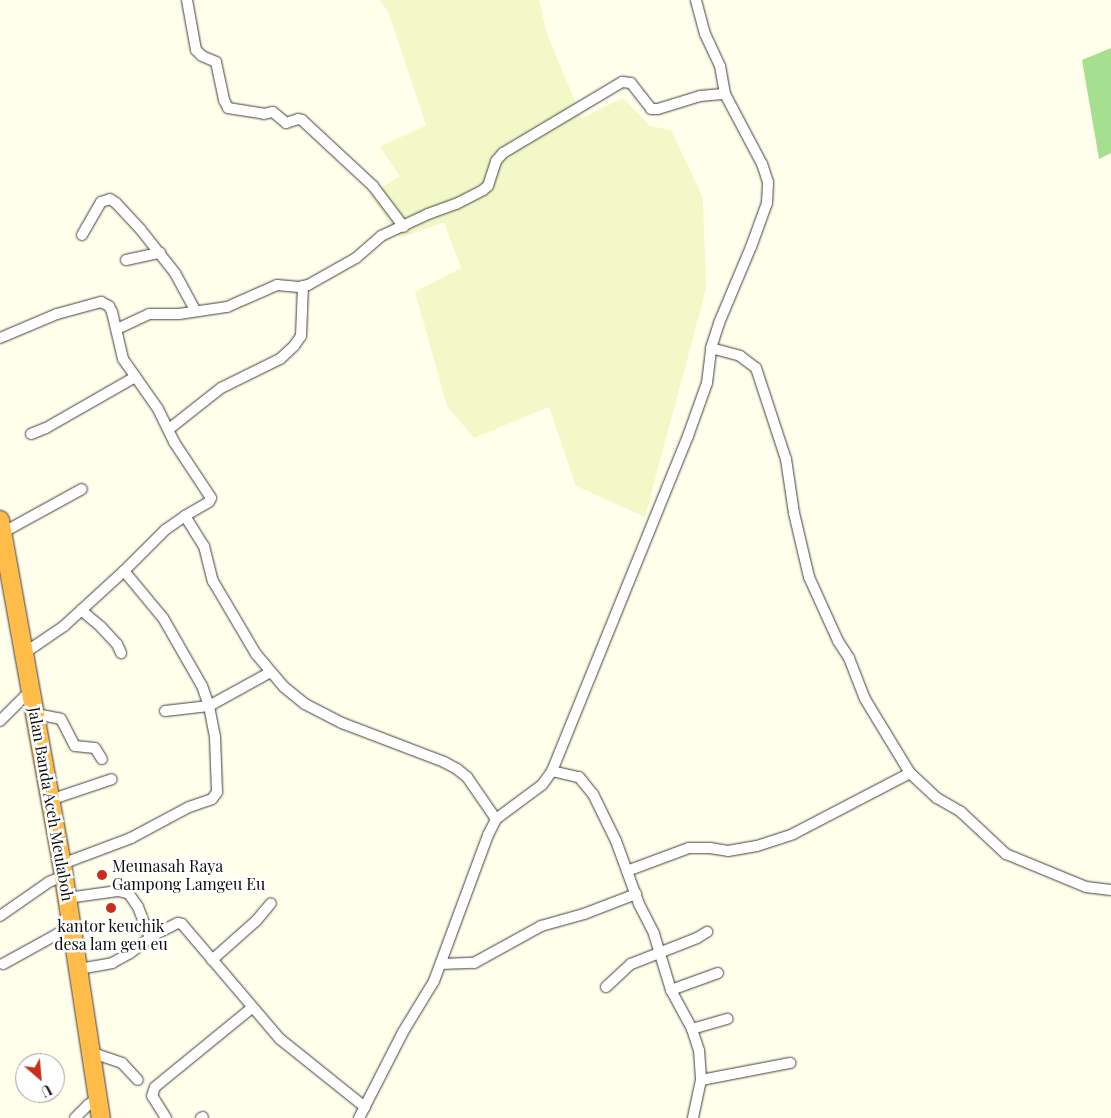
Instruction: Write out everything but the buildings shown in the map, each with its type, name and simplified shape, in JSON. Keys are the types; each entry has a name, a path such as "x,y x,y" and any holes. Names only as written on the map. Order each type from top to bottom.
{"highway":[{"name":"Jalan Banda Aceh Meulaboh","path":"1,527 6,597 23,654 36,714 79,969 101,1118"}],"street":[{"path":"187,0 196,50 202,56 216,62 222,92 228,108 264,114 273,112 286,123 298,119 302,120 373,186 404,227"},
{"path":"359,1118 403,1032 441,964 453,927 496,819 542,785 552,771 688,436 706,383 712,348 727,301 751,247 767,203 768,182 752,142 725,94 720,66 705,34 696,0"},
{"path":"117,329 149,314 179,314 195,310 231,306 277,285 303,286 347,264 381,236 483,190 488,186 496,161 504,153 622,82 628,81 633,85 651,109 658,109 700,96 725,94"},
{"path":"82,235 101,202 110,199 141,230 160,253 178,278 195,310"},
{"path":"126,260 160,253"},
{"path":"169,428 221,388 280,359 294,346 301,336 303,286"},
{"path":"0,338 42,319 101,302 108,306 117,329 121,352 169,428 177,447 211,498 209,502 165,530 81,610 23,654"},
{"path":"712,348 740,356 756,368 786,459 794,513 808,578 838,641 849,658 865,699 910,773 937,798 961,812 1006,854 1086,887 1111,890"},
{"path":"31,434 46,428 136,377"},
{"path":"1,527 82,489"},
{"path":"186,516 204,546 213,581 256,654 270,673 305,704 342,723 444,762 457,769 467,777 496,819"},
{"path":"0,916 63,870 215,796 216,756 209,706 192,666 164,618 124,571"},
{"path":"81,610 101,627 116,644 121,653"},
{"path":"165,711 209,706 270,673"},
{"path":"0,720 30,691"},
{"path":"36,714 61,719 75,746 95,748 102,759"},
{"path":"552,771 573,774 584,780 616,841 660,952 671,990 692,1029 699,1050 701,1080 693,1118"},
{"path":"627,870 690,848 710,848 728,851 761,844 793,834 910,773"},
{"path":"50,800 112,779"},
{"path":"67,898 124,892 134,900 148,933 154,935"},
{"path":"441,964 474,963 541,926 584,914 636,894"},
{"path":"212,960 256,921 271,903"},
{"path":"79,969 112,962 130,953 154,935 180,923 280,1039 365,1108"},
{"path":"3,964 72,926"},
{"path":"606,987 632,964 697,938 707,932"},
{"path":"671,990 718,973"},
{"path":"166,1118 152,1096 155,1087 252,1008"},
{"path":"692,1029 728,1019"},
{"path":"90,1052 122,1063 138,1080"},
{"path":"701,1080 790,1063"},
{"path":"75,1118 97,1099"}],"green space":[{"path":"380,0 539,0 547,34 582,118 623,98 650,126 671,130 703,198 706,289 645,517 576,486 549,407 474,438 447,406 415,292 461,268 444,222 400,238 370,195 400,176 380,147 426,125 389,14"},
{"path":"1111,48 1111,153 1099,159 1082,60"}],"place":[{"name":"Meunasah Raya Gampong Lamgeu Eu","path":"102,875"},
{"name":"kantor keuchik desa lam geu eu","path":"111,908"}]}
